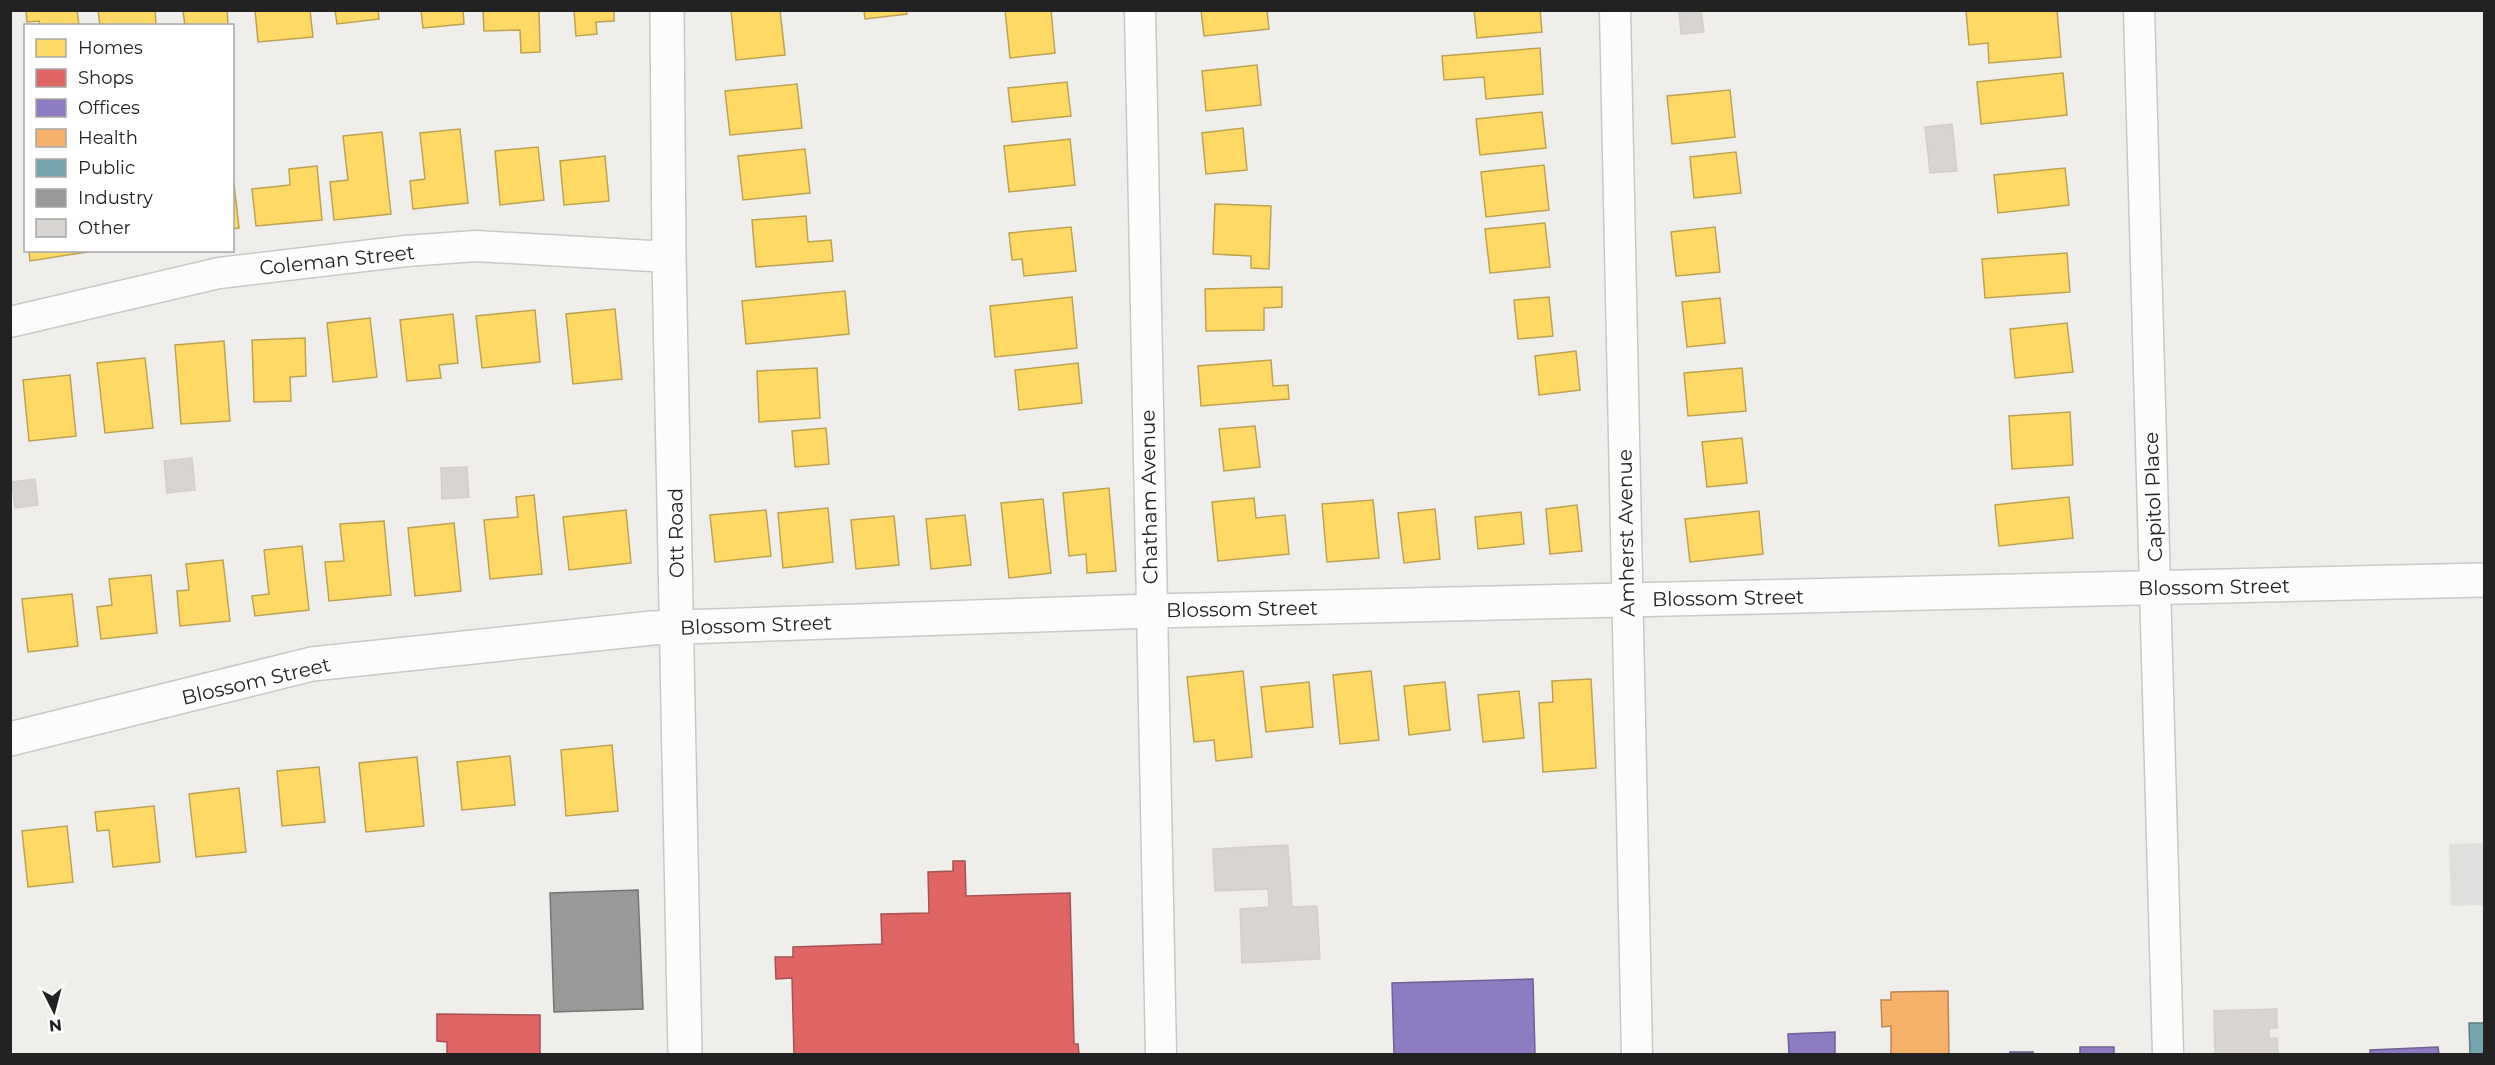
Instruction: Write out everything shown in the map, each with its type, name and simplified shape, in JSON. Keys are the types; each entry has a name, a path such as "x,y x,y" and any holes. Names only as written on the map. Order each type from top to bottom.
{"street":[{"name":"Ott Road","path":"667,10 669,257 685,1054"},
{"name":"Chatham Avenue","path":"1140,10 1161,1054"},
{"name":"Amherst Avenue","path":"1615,10 1637,1054"},
{"name":"Capitol Place","path":"2139,10 2168,1054"},
{"name":"Coleman Street","path":"10,322 219,273 406,251 476,246 669,257"},
{"name":"Blossom Street","path":"10,740 312,664 678,627 1152,611 2484,580"}],"shaded area":[{"path":"2484,843 2484,905 2451,906 2449,844"}],"building: Homes":[{"path":"26,10 77,10 79,24 40,24 39,21 27,22"},
{"path":"98,10 155,10 156,24 100,24"},
{"path":"183,10 227,10 228,24 185,24"},
{"path":"255,10 310,10 313,37 258,42"},
{"path":"335,10 378,10 379,19 337,24"},
{"path":"421,10 463,10 464,24 423,28"},
{"path":"483,10 539,10 540,52 521,53 520,30 484,31"},
{"path":"574,10 614,10 614,21 596,22 597,34 576,36"},
{"path":"731,10 780,10 785,55 736,60"},
{"path":"864,10 906,10 907,14 865,19"},
{"path":"1005,10 1051,10 1055,53 1010,58"},
{"path":"1201,10 1267,10 1269,29 1204,36"},
{"path":"1474,10 1540,10 1542,32 1477,38"},
{"path":"1966,10 2057,10 2061,57 1989,63 1988,43 1969,45"},
{"path":"1540,48 1543,94 1486,99 1484,77 1444,80 1442,56"},
{"path":"1257,65 1261,105 1206,111 1202,71"},
{"path":"2063,73 2067,115 1981,124 1977,82"},
{"path":"1067,82 1071,116 1012,122 1008,88"},
{"path":"797,84 802,128 730,135 725,91"},
{"path":"1730,90 1735,137 1672,144 1667,96"},
{"path":"1542,112 1546,148 1480,155 1476,119"},
{"path":"1243,128 1247,170 1206,174 1202,133"},
{"path":"460,129 468,203 413,209 410,181 425,179 420,133"},
{"path":"382,132 391,214 334,220 330,182 348,180 343,136"},
{"path":"1070,139 1075,185 1009,192 1004,146"},
{"path":"538,147 544,200 500,205 495,151"},
{"path":"805,149 810,193 743,200 738,156"},
{"path":"1736,152 1741,193 1694,198 1690,157"},
{"path":"605,156 609,201 564,205 560,161"},
{"path":"1544,165 1549,210 1486,217 1481,172"},
{"path":"317,166 322,220 256,226 252,189 290,185 289,169"},
{"path":"2065,168 2069,205 1998,213 1994,175"},
{"path":"234,184 239,228 234,229"},
{"path":"1215,204 1271,206 1269,269 1251,268 1251,256 1213,254"},
{"path":"806,216 808,242 831,240 833,261 756,267 752,220"},
{"path":"1545,223 1550,267 1490,273 1485,229"},
{"path":"1071,227 1076,271 1024,276 1022,259 1012,260 1009,233"},
{"path":"1715,227 1720,272 1676,276 1671,232"},
{"path":"29,252 87,252 30,261"},
{"path":"2067,253 2070,292 1985,298 1982,259"},
{"path":"1282,287 1282,307 1264,308 1264,330 1206,331 1205,289"},
{"path":"845,291 849,334 746,344 742,301"},
{"path":"1072,297 1077,348 995,357 990,306"},
{"path":"1549,297 1553,336 1518,339 1514,300"},
{"path":"1720,298 1725,343 1687,347 1682,302"},
{"path":"615,309 622,379 573,384 566,314"},
{"path":"535,310 540,362 482,368 476,316"},
{"path":"453,314 458,363 439,365 441,378 407,381 400,320"},
{"path":"370,318 377,377 333,382 327,323"},
{"path":"2067,323 2073,372 2015,378 2010,329"},
{"path":"305,338 306,376 290,377 291,401 254,402 252,340"},
{"path":"224,341 230,421 181,424 175,345"},
{"path":"1576,351 1580,390 1539,395 1535,356"},
{"path":"145,358 153,428 105,433 97,363"},
{"path":"1271,360 1273,386 1288,385 1289,399 1201,406 1198,366"},
{"path":"1078,363 1082,403 1019,410 1015,370"},
{"path":"817,368 820,418 759,422 757,371"},
{"path":"1742,368 1746,411 1688,416 1684,373"},
{"path":"70,375 76,436 29,441 23,380"},
{"path":"2070,412 2073,465 2012,469 2009,416"},
{"path":"1255,426 1260,467 1224,471 1219,429"},
{"path":"826,428 829,464 795,467 792,431"},
{"path":"1742,438 1747,483 1707,487 1702,442"},
{"path":"1109,488 1116,571 1087,573 1086,554 1069,556 1063,493"},
{"path":"534,495 542,574 490,579 484,520 518,517 516,497"},
{"path":"2069,497 2073,538 1999,546 1995,505"},
{"path":"1254,498 1256,518 1285,515 1289,554 1218,561 1212,502"},
{"path":"1043,499 1051,573 1009,578 1001,503"},
{"path":"1373,500 1379,558 1327,562 1322,504"},
{"path":"1577,505 1582,551 1550,554 1546,509"},
{"path":"828,508 833,562 783,568 778,513"},
{"path":"1435,509 1440,559 1404,563 1398,513"},
{"path":"626,510 631,563 569,570 563,517"},
{"path":"766,510 771,556 715,562 710,515"},
{"path":"1759,511 1763,554 1690,562 1685,519"},
{"path":"1521,512 1524,544 1478,549 1475,517"},
{"path":"965,515 971,565 931,569 926,519"},
{"path":"894,516 899,565 856,569 851,520"},
{"path":"384,521 391,595 329,601 325,562 344,561 340,524"},
{"path":"454,523 461,591 415,596 408,528"},
{"path":"302,546 309,610 255,616 252,596 269,594 264,550"},
{"path":"223,560 230,621 180,626 177,591 189,590 186,564"},
{"path":"151,575 157,633 101,639 97,607 112,605 109,579"},
{"path":"72,594 78,646 28,652 22,599"},
{"path":"1243,671 1252,757 1216,761 1214,740 1194,742 1187,677"},
{"path":"1371,671 1379,740 1340,744 1333,675"},
{"path":"1591,679 1596,768 1543,772 1539,703 1553,702 1552,681"},
{"path":"1309,682 1313,727 1266,732 1261,687"},
{"path":"1445,682 1450,730 1409,735 1404,686"},
{"path":"1519,691 1524,738 1483,742 1478,695"},
{"path":"612,745 618,811 566,816 561,750"},
{"path":"510,756 515,805 462,810 457,762"},
{"path":"417,757 424,826 366,832 359,763"},
{"path":"319,767 325,822 282,826 277,771"},
{"path":"239,788 246,852 196,857 189,794"},
{"path":"154,806 160,862 113,867 109,830 97,831 95,812"},
{"path":"67,826 73,882 28,887 22,831"}],"building: Shops":[{"path":"953,861 965,861 966,896 1070,893 1074,1044 1078,1044 1079,1054 794,1054 792,978 776,979 775,957 793,957 793,947 882,944 881,914 929,913 928,872 953,871"},
{"path":"437,1014 540,1015 540,1054 447,1054 447,1042 437,1041"}],"building: Offices":[{"path":"1533,979 1535,1054 1394,1054 1392,983"},
{"path":"1835,1032 1835,1054 1789,1054 1788,1034"},
{"path":"2080,1047 2114,1047 2114,1054 2080,1054"},
{"path":"2438,1047 2439,1054 2370,1054 2370,1050"},
{"path":"2010,1052 2033,1052 2033,1054 2010,1054"}],"building: Health":[{"path":"1948,991 1949,1054 1891,1054 1891,1026 1882,1027 1881,1000 1891,1000 1891,992"}],"building: Public":[{"path":"2469,1023 2484,1023 2484,1054 2470,1054"}],"building: Industry":[{"path":"638,890 643,1009 554,1012 550,893"}],"building: Other":[{"path":"1701,10 1704,32 1681,34 1679,12"},
{"path":"1952,124 1957,171 1930,173 1925,127"},
{"path":"192,458 195,490 167,493 164,461"},
{"path":"467,467 469,497 442,499 441,468"},
{"path":"35,479 38,505 15,508 12,482"},
{"path":"1288,845 1292,907 1317,906 1320,959 1242,963 1240,909 1269,907 1268,889 1215,891 1213,849"},
{"path":"2277,1009 2277,1028 2269,1028 2269,1038 2277,1038 2278,1054 2215,1054 2214,1011"}]}
